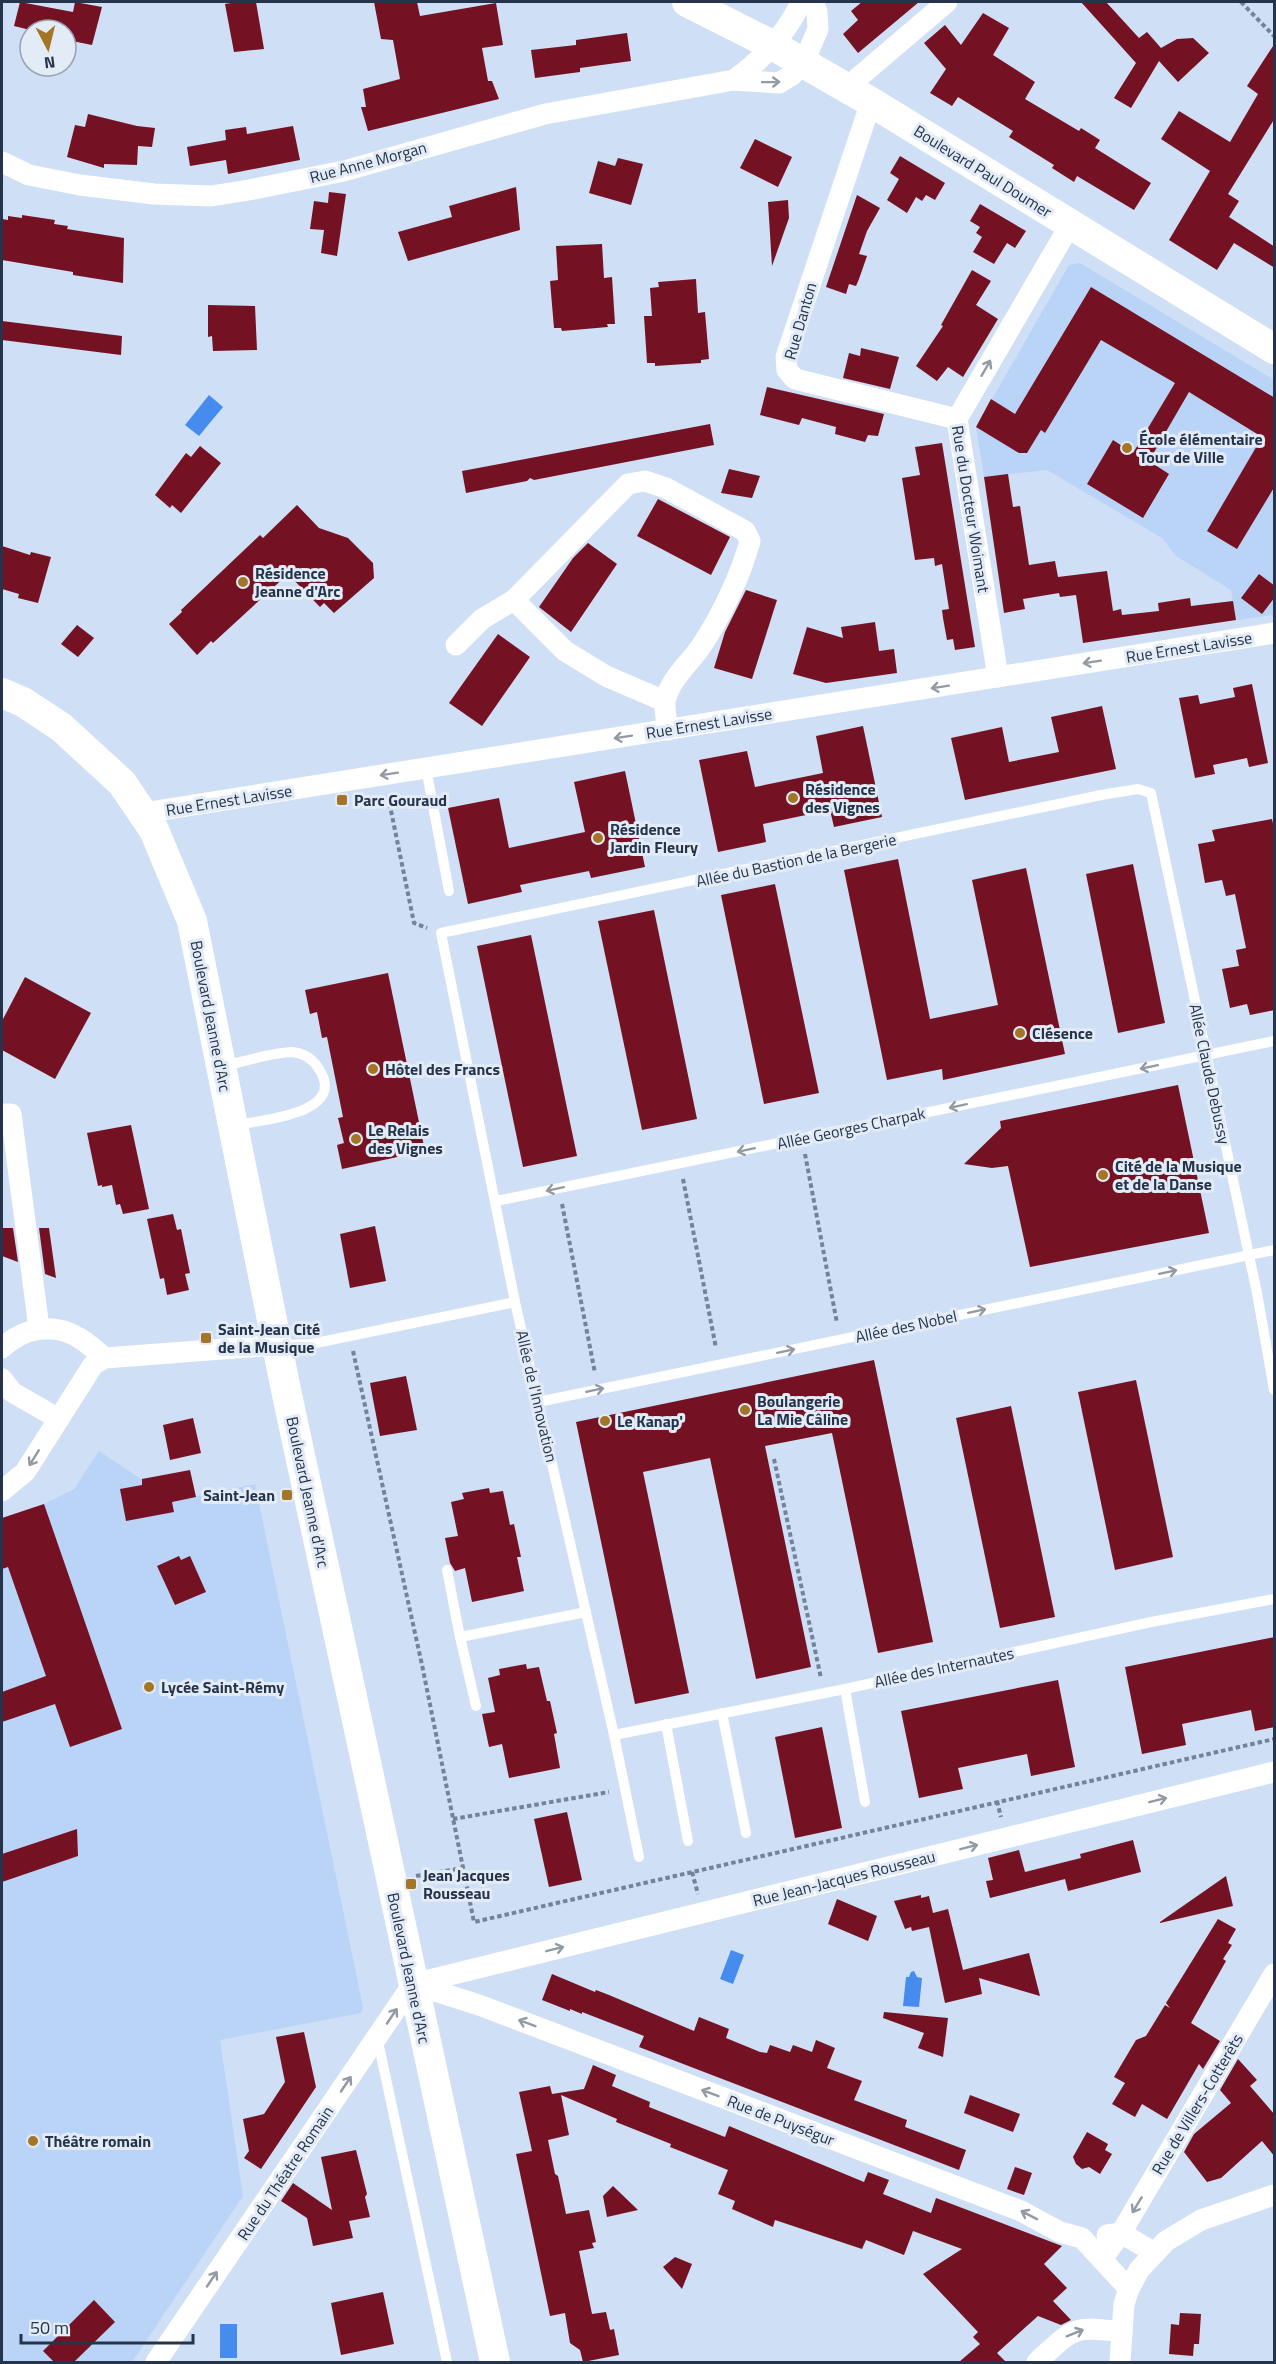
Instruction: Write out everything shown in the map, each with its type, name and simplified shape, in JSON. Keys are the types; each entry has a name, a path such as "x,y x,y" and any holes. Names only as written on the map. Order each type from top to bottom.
{"street":[{"name":"Boulevard Paul Doumer","path":"687,2 774,46 859,95 1275,349"},
{"name":"Rue Anne Morgan","path":"734,80 755,65 774,46 801,2"},
{"path":"803,64 818,29 817,12 813,2"},
{"path":"859,95 946,2"},
{"name":"Rue Anne Morgan","path":"2,162 29,175 80,185 154,194 211,195 249,190 344,171 545,114 734,80 779,83 803,64"},
{"name":"Rue Danton","path":"859,95 786,357 787,370 795,379 957,419"},
{"name":"Rue du Docteur Woimant","path":"998,677 957,419 1070,225"},
{"path":"456,645 482,619 513,600 628,484 645,481 666,488 745,531 750,541 747,553 717,621 702,646 668,690 664,701 668,730"},
{"path":"513,600 565,651 606,676 664,701"},
{"name":"Rue Ernest Lavisse","path":"142,813 1275,633"},
{"name":"Boulevard Jeanne d'Arc","path":"2,693 23,702 60,727 122,783 154,830 192,921 277,1345 495,2362"},
{"path":"2,1114 10,1114 39,1328"},
{"path":"2,1348 14,1337 39,1328 66,1332 78,1337 105,1358"},
{"path":"2,1491 25,1472 93,1365 105,1358 277,1345"},
{"path":"2,1379 12,1392 59,1419"},
{"name":"Rue Jean-Jacques Rousseau","path":"413,1984 1275,1772"},
{"path":"479,1967 475,1989 480,2005"},
{"name":"Rue de Villers-Cotterêts","path":"1102,2259 1121,2233 1275,1974"},
{"name":"Rue de Puységur","path":"413,1984 480,2005 1021,2211 1060,2232 1082,2238 1129,2289"},
{"name":"Rue du Théatre Romain","path":"156,2362 413,1984"},
{"path":"1120,2362 1124,2304 1139,2270 1166,2241 1201,2220 1275,2195"},
{"path":"1082,2238 1121,2233 1155,2253"},
{"path":"1037,2362 1063,2338 1076,2330 1094,2328 1122,2332"}],"lane":[{"path":"426,768 449,891"},
{"name":"Allée du Bastion de la Bergerie","path":"441,933 1101,795 1138,789 1150,793"},
{"name":"Allée Claude Debussy","path":"1150,793 1275,1390"},
{"name":"Allée de l'Innovation","path":"441,933 515,1302 614,1735 639,1857"},
{"name":"Allée Georges Charpak","path":"496,1201 1275,1041"},
{"path":"221,1066 291,1052 304,1054 321,1071 324,1084 322,1096 314,1106 303,1112 233,1126"},
{"name":"Allée des Nobel","path":"538,1402 1275,1250"},
{"path":"277,1345 311,1344 515,1302"},
{"path":"447,1570 476,1706"},
{"name":"Allée des Internautes","path":"614,1735 845,1689 1151,1622 1275,1599"},
{"path":"460,1637 586,1612"},
{"path":"845,1689 865,1802"},
{"path":"722,1713 746,1833"},
{"path":"666,1724 688,1841"},
{"path":"377,2037 447,2362"}],"path":[{"path":"1241,2 1275,36"},
{"path":"384,775 414,923 441,933"},
{"path":"802,1138 840,1340"},
{"path":"680,1164 719,1364"},
{"path":"559,1188 598,1389"},
{"path":"774,1459 825,1693"},
{"path":"453,1819 625,1789"},
{"path":"391,1880 463,1868"}],"shaded area":[{"name":"École élémentaire Tour de Ville","path":"1080,263 1274,380 1274,615 1236,620 1231,590 1176,556 1162,538 1047,470 984,477 976,427 1069,265"},
{"name":"Lycée Saint-Rémy","path":"99,1451 141,1479 159,1476 164,1503 255,1484 363,2007 361,2013 220,2040 243,2196 132,2362 2,2362 2,1518 44,1504 74,1489"}],"water":[{"path":"209,395 223,407 199,436 185,425"},
{"path":"731,1950 744,1955 733,1984 720,1979"},
{"path":"914,1971 917,1977 922,1978 919,2007 903,2006 906,1977"},
{"path":"220,2324 237,2324 237,2358 220,2358"}],"building":[{"path":"20,2 73,12 75,2 102,7 92,45 78,42 78,18 18,18 18,27 14,26"},
{"path":"256,2 264,49 234,52 225,4"},
{"path":"374,2 417,2 420,16 496,3 503,45 482,48 488,81 492,81 499,99 368,131 361,107 366,107 363,89 400,79 393,40 381,39"},
{"path":"862,2 919,2 858,53 843,34 858,20 851,11"},
{"path":"1081,2 1106,2 1139,38 1147,32 1161,48 1177,39 1193,38 1209,53 1178,82 1159,61 1131,108 1114,98 1136,63"},
{"path":"983,13 1009,28 993,55 1035,82 1025,99 1079,131 1081,128 1100,140 1095,148 1151,183 1134,210 1077,176 1074,182 1052,168 1054,165 1009,137 1013,131 958,97 952,106 930,93 946,69 924,43 945,25 961,45"},
{"path":"627,33 631,61 580,68 580,72 535,78 531,50 576,45 576,40"},
{"path":"1275,43 1275,118 1228,194 1239,201 1229,217 1275,247 1275,268 1234,243 1217,270 1169,240 1210,171 1161,139 1179,111 1230,142 1258,94 1247,86"},
{"path":"88,114 155,128 152,147 138,146 137,165 104,164 104,168 67,157 75,125 85,127"},
{"path":"293,126 300,160 228,174 226,160 190,166 187,147 226,140 225,130 246,127 247,134"},
{"path":"755,139 792,157 778,187 740,168"},
{"path":"900,156 945,183 935,200 926,195 922,201 916,197 907,213 887,200 899,179 890,173"},
{"path":"618,158 643,164 631,205 589,193 598,161 615,166"},
{"path":"516,187 520,230 408,261 398,232 452,217 449,206"},
{"path":"329,192 346,194 337,256 321,253 324,230 310,229 314,201 328,203"},
{"path":"857,195 880,208 867,231 859,254 867,256 859,279 856,286 849,284 846,294 826,287"},
{"path":"788,200 789,218 772,266 768,202"},
{"path":"980,204 1026,231 1015,248 1007,243 994,264 973,252 982,237 976,233 980,227 970,221"},
{"path":"22,215 55,220 54,224 68,226 67,229 124,238 123,283 2,260 2,219 8,220 8,216 22,218"},
{"path":"602,244 604,278 612,277 615,324 607,324 608,327 562,331 561,328 554,328 550,281 558,280 556,246"},
{"path":"972,270 991,281 976,305 998,319 963,377 948,367 937,381 916,366 943,326 941,325"},
{"path":"696,279 698,313 705,312 709,359 701,360 701,363 655,366 655,363 647,363 644,316 652,316 650,288 659,287 658,282"},
{"path":"1091,287 1275,398 1275,486 1237,549 1207,531 1262,437 1189,392 1149,461 1169,474 1143,518 1087,484 1113,440 1133,453 1175,383 1101,340 1045,433 1041,430 1027,453 1019,453 976,427 991,399 1015,414"},
{"path":"208,305 255,306 257,350 213,351 212,336 208,337"},
{"path":"2,321 122,336 121,355 2,340"},
{"path":"861,348 899,357 890,389 843,378 849,353 860,356"},
{"path":"767,387 884,414 878,436 868,435 865,442 835,434 836,427 802,418 799,425 760,415"},
{"path":"710,424 714,445 534,480 530,478 527,481 466,493 462,471"},
{"path":"942,443 975,647 955,650 953,639 947,640 943,618 942,610 949,609 942,564 935,566 934,558 915,560 902,478 920,475 915,447"},
{"path":"200,446 221,463 181,513 172,505 170,508 155,495 186,453 191,457"},
{"path":"729,469 760,476 752,498 721,493"},
{"path":"1008,474 1013,507 1020,506 1029,565 1055,561 1058,577 1107,571 1113,611 1121,609 1122,615 1159,611 1158,603 1190,598 1191,606 1233,601 1236,620 1083,643 1076,595 1060,597 1059,593 1023,599 1025,609 1004,613 984,477"},
{"path":"658,499 730,537 711,575 637,536"},
{"name":"Résidence Jeanne d'Arc","path":"297,505 319,528 348,538 373,563 374,578 334,613 324,603 320,607 288,574 197,655 169,624 260,535 263,538"},
{"path":"588,543 617,564 571,632 539,607 573,558"},
{"path":"2,546 30,555 31,552 51,557 38,603 18,598 19,594 2,589"},
{"path":"1259,574 1275,586 1275,597 1262,614 1241,598"},
{"path":"746,590 777,600 752,679 714,668 725,632"},
{"path":"875,622 879,651 894,649 897,673 826,683 793,674 807,627 843,638 841,627"},
{"path":"77,625 94,638 78,657 61,644"},
{"path":"498,634 530,657 482,726 449,703"},
{"path":"1252,684 1268,763 1249,767 1247,758 1213,765 1215,774 1195,778 1179,698 1198,695 1200,704 1235,697 1233,688"},
{"path":"1102,706 1116,769 965,800 951,738 1002,727 1009,762 1059,752 1051,717"},
{"name":"Résidence des Vignes","path":"863,726 882,817 834,827 830,810 763,824 766,842 718,852 699,760 747,751 755,787 823,773 816,736"},
{"name":"Résidence Jardin Fleury","path":"625,771 645,867 591,878 589,871 520,885 522,892 468,904 448,808 499,798 509,848 585,832 574,782"},
{"path":"1272,819 1275,833 1275,1010 1250,1015 1247,1004 1230,1008 1222,969 1239,966 1236,950 1246,948 1235,894 1226,896 1222,880 1205,883 1198,844 1215,841 1212,830"},
{"path":"898,859 930,1019 998,1005 972,880 1026,868 1065,1054 943,1080 942,1069 887,1080 844,870"},
{"path":"1133,864 1165,1023 1118,1033 1086,874"},
{"path":"775,884 819,1093 764,1104 721,895"},
{"path":"654,910 697,1119 642,1130 598,921"},
{"path":"531,935 577,1156 523,1167 477,946"},
{"name":"Hôtel des Francs","path":"388,973 425,1151 342,1169 337,1145 344,1143 338,1118 343,1117 327,1037 322,1038 317,1012 310,1014 305,990"},
{"path":"25,977 91,1013 55,1079 2,1050 2,1021"},
{"name":"Cité de la Musique et de la Danse","path":"1178,1085 1209,1233 1030,1267 1008,1166 992,1168 964,1164 1001,1128 1000,1121"},
{"path":"131,1125 149,1209 123,1214 120,1204 116,1205 112,1185 98,1186 87,1133"},
{"path":"173,1214 177,1230 181,1229 190,1273 185,1274 189,1290 167,1295 164,1278 160,1279 147,1219"},
{"path":"375,1226 386,1281 350,1288 340,1234"},
{"path":"2,1228 13,1228 18,1262 2,1256"},
{"path":"39,1228 49,1228 56,1278 45,1274"},
{"path":"874,1360 933,1642 878,1653 832,1433 765,1446 811,1667 756,1679 710,1458 643,1472 689,1693 635,1704 576,1422"},
{"path":"406,1376 417,1430 380,1436 370,1383"},
{"path":"1136,1380 1173,1557 1115,1570 1078,1392"},
{"path":"1011,1406 1055,1617 1000,1628 956,1418"},
{"path":"193,1418 201,1453 170,1460 163,1425"},
{"path":"190,1470 196,1497 172,1502 174,1512 126,1521 120,1489 142,1485 142,1479"},
{"path":"489,1488 490,1493 503,1491 510,1525 514,1524 521,1557 517,1557 524,1591 472,1602 465,1568 455,1571 450,1563 445,1538 458,1536 451,1502 464,1499 462,1493"},
{"path":"44,1504 122,1729 70,1747 55,1704 2,1722 2,1692 46,1676 8,1567 2,1569 2,1518"},
{"path":"179,1556 181,1560 190,1556 206,1592 175,1605 157,1566"},
{"path":"1275,1637 1275,1727 1255,1731 1251,1710 1182,1724 1186,1745 1142,1754 1125,1667"},
{"path":"526,1664 527,1669 539,1667 557,1733 554,1734 560,1768 509,1778 502,1744 489,1747 482,1714 495,1712 488,1678 500,1675 499,1669"},
{"path":"1058,1680 1075,1767 1031,1776 1027,1754 958,1768 963,1789 919,1798 901,1711"},
{"path":"822,1727 842,1828 795,1838 775,1737"},
{"path":"567,1812 582,1880 549,1887 534,1819"},
{"path":"77,1829 78,1856 2,1882 2,1854"},
{"path":"1133,1840 1141,1872 1068,1891 1065,1879 990,1898 986,1881 993,1880 988,1858 1019,1850 1025,1872 1081,1858 1080,1854"},
{"path":"1226,1876 1233,1906 1160,1923 1160,1922"},
{"path":"921,1895 921,1898 929,1896 933,1913 948,1909 963,1970 1029,1953 1040,1996 979,1978 982,1994 945,2003 929,1927 912,1931 911,1927 905,1929 894,1901"},
{"path":"837,1899 877,1916 868,1941 828,1924"},
{"path":"1218,1919 1236,1929 1228,1943 1232,1945 1223,1959 1226,1961 1191,2023 1220,2041 1203,2069 1199,2064 1167,2119 1142,2104 1135,2117 1112,2104 1125,2083 1114,2077 1136,2040 1146,2036 1165,2005 1170,2008 1166,2003"},
{"path":"552,1974 694,2031 699,2017 729,2029 726,2038 760,2052 767,2053 770,2045 790,2052 793,2045 812,2052 816,2040 835,2048 827,2068 862,2081 854,2100 907,2120 905,2127 966,2150 959,2170 639,2047 644,2036 582,2012 582,2014 570,2009 570,2011 542,2000"},
{"path":"884,2012 948,2018 943,2057 918,2048 924,2033 883,2018"},
{"path":"304,2032 316,2087 261,2169 244,2158 249,2151 243,2119 264,2114 285,2082 276,2037"},
{"path":"1238,2059 1257,2080 1250,2086 1275,2115 1275,2157 1262,2141 1221,2178 1207,2182 1184,2152 1194,2134 1231,2103 1220,2090"},
{"path":"593,2065 616,2075 612,2086 650,2102 649,2107 725,2137 729,2126 864,2182 868,2172 889,2180 883,2194 931,2213 936,2198 1062,2246 1044,2264 1067,2288 1053,2301 1071,2320 1061,2325 1038,2316 997,2353 1006,2362 959,2362 980,2344 973,2337 978,2332 923,2274 962,2249 913,2231 904,2255 866,2240 862,2249 775,2220 773,2227 732,2209 735,2201 718,2194 728,2170 670,2147 671,2144 616,2122 617,2119 561,2095 569,2135 548,2140 555,2174 558,2176 566,2214 589,2210 596,2242 592,2243 594,2248 579,2251 592,2314 606,2312 610,2330 614,2329 619,2355 583,2362 580,2350 570,2343 565,2313 550,2316 516,2154 532,2151 519,2092 550,2086 552,2094 584,2089"},
{"path":"970,2095 1020,2114 1013,2132 964,2113"},
{"path":"1087,2132 1108,2144 1105,2150 1112,2154 1100,2174 1089,2167 1082,2169 1073,2157"},
{"path":"356,2150 370,2217 349,2221 353,2238 313,2246 307,2218 281,2201 293,2183 332,2210 321,2157"},
{"path":"1015,2167 1032,2173 1024,2195 1007,2189"},
{"path":"613,2186 638,2210 607,2217 603,2196"},
{"path":"675,2257 692,2264 682,2289 663,2267"},
{"path":"383,2292 394,2344 341,2355 331,2303"},
{"path":"94,2300 115,2322 74,2362 54,2362 43,2351"},
{"path":"1180,2313 1201,2314 1199,2344 1194,2344 1193,2356 1169,2354 1171,2324 1179,2325"}],"place":[{"name":"École élémentaire Tour de Ville","path":"1127,448"},
{"name":"Résidence Jeanne d'Arc","path":"243,582"},
{"name":"Résidence des Vignes","path":"793,798"},
{"name":"Parc Gouraud","path":"342,800"},
{"name":"Résidence Jardin Fleury","path":"598,838"},
{"name":"Clésence","path":"1020,1033"},
{"name":"Hôtel des Francs","path":"373,1069"},
{"name":"Le Relais des Vignes","path":"356,1139"},
{"name":"Cité de la Musique et de la Danse","path":"1103,1175"},
{"name":"Saint-Jean Cité de la Musique","path":"206,1338"},
{"name":"Boulangerie La Mie Câline","path":"745,1410"},
{"name":"Le Kanap'","path":"605,1421"},
{"name":"Saint-Jean","path":"287,1495"},
{"name":"Lycée Saint-Rémy","path":"149,1687"},
{"name":"Jean Jacques Rousseau","path":"411,1884"},
{"name":"Théâtre romain","path":"33,2141"}]}
